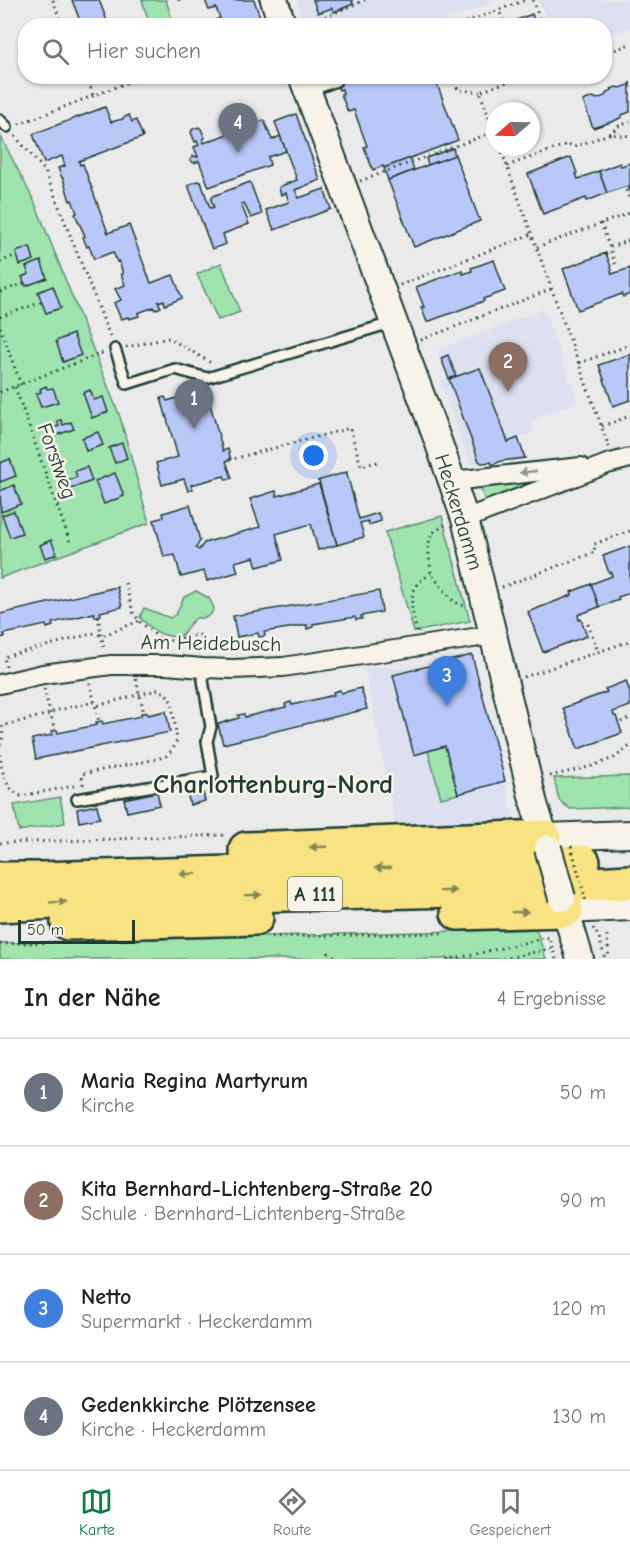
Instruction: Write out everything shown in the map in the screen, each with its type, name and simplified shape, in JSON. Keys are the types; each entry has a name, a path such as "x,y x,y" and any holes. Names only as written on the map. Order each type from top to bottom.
{"highway":[{"path":"0,861 47,856 402,844 554,844"},
{"name":"A 111","path":"0,879 630,861"},
{"name":"A 111","path":"0,905 125,898 498,889 630,882"},
{"path":"0,921 51,924 571,903"}],"street":[{"path":"274,0 281,18"},
{"name":"Heckerdamm","path":"305,84 452,481 457,521 493,635 534,804 554,844 571,903 580,959"},
{"path":"457,521 608,456"},
{"path":"452,481 608,456 630,458"},
{"name":"Am Heidebusch","path":"4,678 111,665 202,663 258,669 283,667 493,635"},
{"path":"554,844 630,834"},
{"path":"571,903 630,907"}],"lane":[{"path":"115,349 127,384 174,369 207,378 394,322"},
{"path":"77,800 213,776 207,741 210,727 202,663"}],"path":[{"path":"53,0 59,18"},
{"path":"322,18 365,0"},
{"path":"477,18 525,0"},
{"path":"533,0 539,18"},
{"path":"499,10 502,18"},
{"path":"612,51 630,44"},
{"path":"89,84 93,96"},
{"path":"3,123 21,123 124,84"},
{"path":"456,84 458,90 480,92 502,84"},
{"path":"480,92 486,110"},
{"path":"507,166 568,144 574,147 609,134 619,126 630,122"},
{"path":"3,123 45,171 115,349"},
{"path":"609,134 630,136"},
{"path":"360,181 486,136"},
{"path":"503,156 602,426 608,456"},
{"path":"626,190 630,201"},
{"path":"537,247 630,213"},
{"path":"601,223 616,266"},
{"path":"400,285 532,234"},
{"path":"610,247 630,240"},
{"path":"0,262 17,255"},
{"path":"0,292 25,283"},
{"path":"421,340 552,289"},
{"path":"0,317 42,302"},
{"path":"0,327 2,339 21,385"},
{"path":"0,392 63,369 95,354 169,338 226,371"},
{"path":"579,363 630,345"},
{"name":"Forstweg","path":"15,387 71,545"},
{"path":"602,426 630,416"},
{"path":"229,460 350,428 361,466 381,461"},
{"path":"457,521 431,534 428,546 431,574 454,602 464,606 471,605"},
{"path":"501,588 595,552 594,544 630,531"},
{"path":"418,634 411,606 413,594 423,578 431,574"},
{"path":"124,583 133,612 139,621 159,638 173,641 201,635 202,663"},
{"path":"98,616 105,655"},
{"path":"4,678 4,657 95,633 102,636 139,621"},
{"path":"588,624 598,652"},
{"path":"523,677 630,641"},
{"path":"135,675 144,713"},
{"path":"90,679 99,722"},
{"path":"44,686 55,731"},
{"path":"0,745 3,737 2,726 54,711 94,702 99,705 157,690 166,693 172,703 177,740 173,749 166,756 82,774 83,784 21,796 14,792 6,782 0,754"},
{"path":"621,722 630,718"},
{"path":"550,776 589,767 614,758 630,746"},
{"path":"554,844 571,903"},
{"path":"272,937 449,933"},
{"path":"607,935 607,959"},
{"path":"447,959 549,937 556,959"},
{"path":"0,944 59,942"},
{"path":"601,944 607,959"},
{"path":"503,959 553,948"},
{"path":"325,959 328,953 338,959"}],"shaded area":[{"path":"296,0 500,0 452,18 302,18"},
{"path":"539,0 630,0 630,28 612,35 612,18 546,18"},
{"path":"543,309 578,402 531,420 535,432 518,438 525,458 502,461 492,465 491,462 475,465 469,461 440,381 448,377 438,350"},
{"path":"472,655 513,813 509,820 395,824 365,668 394,669"}],"green space":[{"path":"142,0 166,0 172,18 148,18"},
{"path":"0,135 35,203 120,417 149,523 0,578"},
{"path":"221,263 240,312 218,320 197,274"},
{"path":"561,475 486,504 480,486"},
{"path":"442,516 470,621 414,632 385,532"},
{"path":"196,591 209,598 214,608 207,617 196,618 182,635 170,636 159,633 140,617 144,608 170,618 176,614 184,597"},
{"path":"445,746 458,794 441,798 428,751"},
{"path":"630,776 630,807 570,809 559,800 554,778"},
{"path":"60,797 65,823 19,831 14,805"},
{"path":"536,929 546,959 0,959 0,943"}],"building":[{"path":"72,0 99,0 106,18 79,18"},
{"path":"205,0 254,0 260,18 220,18 216,8 209,10"},
{"path":"313,0 352,0 353,4 334,12 332,8 318,13"},
{"path":"532,14 533,18 522,18"},
{"path":"630,82 630,112 614,121 593,128 583,101 605,96 611,89 629,85"},
{"path":"337,84 437,84 458,140 373,170 354,110 348,112 341,94 342,89 339,90"},
{"path":"105,107 111,122 129,115 132,122 136,120 143,137 79,161 80,165 83,164 108,233 129,225 151,283 173,275 182,298 165,305 164,300 158,302 161,307 138,313 139,316 129,319 128,317 121,319 114,303 121,300 115,289 125,285 119,261 117,262 113,252 94,259 83,237 85,236 75,214 77,213 58,168 65,166 62,156 44,163 33,134"},
{"path":"296,114 320,180 295,190 299,198 324,189 331,209 274,230 266,210 289,202 286,193 281,195 279,188 297,180 275,122"},
{"path":"264,120 272,140 280,136 286,151 268,157 270,165 209,187 199,161 194,163 190,160 193,156 198,157 194,147 199,145 197,141 195,142 191,132 193,129 199,127 201,129 205,138 204,143"},
{"path":"453,148 455,156 428,165 426,158"},
{"path":"455,155 480,221 414,247 388,180"},
{"path":"571,157 578,179 599,171 607,193 543,214 528,174"},
{"path":"410,158 414,170 388,180 384,168"},
{"path":"620,163 621,166 630,163 630,194 628,186 607,193 599,171"},
{"path":"197,181 201,182 210,208 214,207 211,200 213,196 250,182 262,214 251,218 244,203 241,204 249,224 223,234 226,244 212,249 188,185"},
{"path":"30,247 34,260 20,265 16,252"},
{"path":"606,253 612,274 630,268 630,294 623,297 622,294 578,310 563,269"},
{"path":"494,260 505,291 427,322 416,287 462,270 463,274 472,271 471,268"},
{"path":"41,261 47,278 26,286 22,277 29,274 26,267"},
{"path":"53,286 61,308 46,313 38,292"},
{"path":"73,334 81,355 63,362 56,341"},
{"path":"630,354 630,400 613,406 599,365"},
{"path":"448,355 456,376 449,379 441,358"},
{"path":"480,368 508,442 518,438 525,458 501,461 492,465 491,462 479,461 449,379"},
{"path":"46,386 47,389 53,388 58,402 41,407 36,394"},
{"path":"205,386 223,451 228,449 231,460 226,461 232,478 226,480 224,476 191,485 193,489 188,491 184,479 162,485 156,463 178,457 161,398 165,397 167,401 201,391 200,387"},
{"path":"90,390 94,400 103,397 108,412 92,418 83,393"},
{"path":"61,420 63,425 71,422 74,429 51,437 48,430 59,426 57,421"},
{"path":"98,432 103,445 86,451 82,438"},
{"path":"122,443 127,458 115,463 109,448"},
{"path":"10,459 16,476 0,482 0,463"},
{"path":"87,467 92,481 67,490 63,482 77,477 75,471"},
{"path":"347,472 359,519 378,513 381,521 369,525 368,521 360,523 364,537 337,545 319,481 317,481"},
{"path":"115,473 124,496 104,504 95,481"},
{"path":"319,484 337,545 318,550 311,524 276,534 283,560 257,567 254,557 235,562 238,572 207,581 204,571 181,577 175,555 164,557 154,520 164,517 163,513 190,505 200,541 196,548 199,550 204,543 260,527 250,499 276,491 277,496"},
{"path":"14,485 21,504 1,512 0,491"},
{"path":"14,511 22,533 10,537 2,515"},
{"path":"51,540 57,554 45,558 40,545"},
{"path":"630,546 630,593 618,597 619,600 599,607 591,584 612,576 603,556"},
{"path":"591,584 599,607 578,615 587,636 543,652 528,612 572,595 571,592"},
{"path":"117,587 122,607 100,612 101,615 95,617 94,613 52,623 53,626 47,628 46,625 4,634 5,637 0,638 0,614"},
{"path":"379,591 382,612 361,616 362,619 356,620 355,617 313,624 313,627 307,629 307,625 264,632 265,636 259,637 258,633 237,637 233,616"},
{"path":"472,655 505,781 458,794 445,746 414,755 393,675"},
{"path":"626,681 630,692 630,706 613,712 622,733 578,749 563,708 607,692 605,689"},
{"path":"361,688 367,709 223,744 218,724 239,718 238,715 244,714 245,717 286,707 285,704 291,702 292,705 334,695 333,692 340,690 341,693"},
{"path":"166,711 170,732 36,759 32,739 52,735 51,731 57,730 58,733 97,725 96,722 102,721 103,724 141,716 141,713 147,712 148,715"},
{"path":"202,788 205,801 190,805 187,792"},
{"path":"157,792 160,805 127,812 124,799"},
{"path":"97,805 100,818 79,822 77,809"}],"place":[{"name":"Gedenkkirche Plötzensee","path":"238,153"},
{"name":"Kita Bernhard-Lichtenberg-Straße 20","path":"508,392"},
{"name":"Maria Regina Martyrum","path":"194,429"},
{"name":"Netto","path":"447,706"}],"district":[{"name":"Charlottenburg-Nord","path":"273,784"}]}
